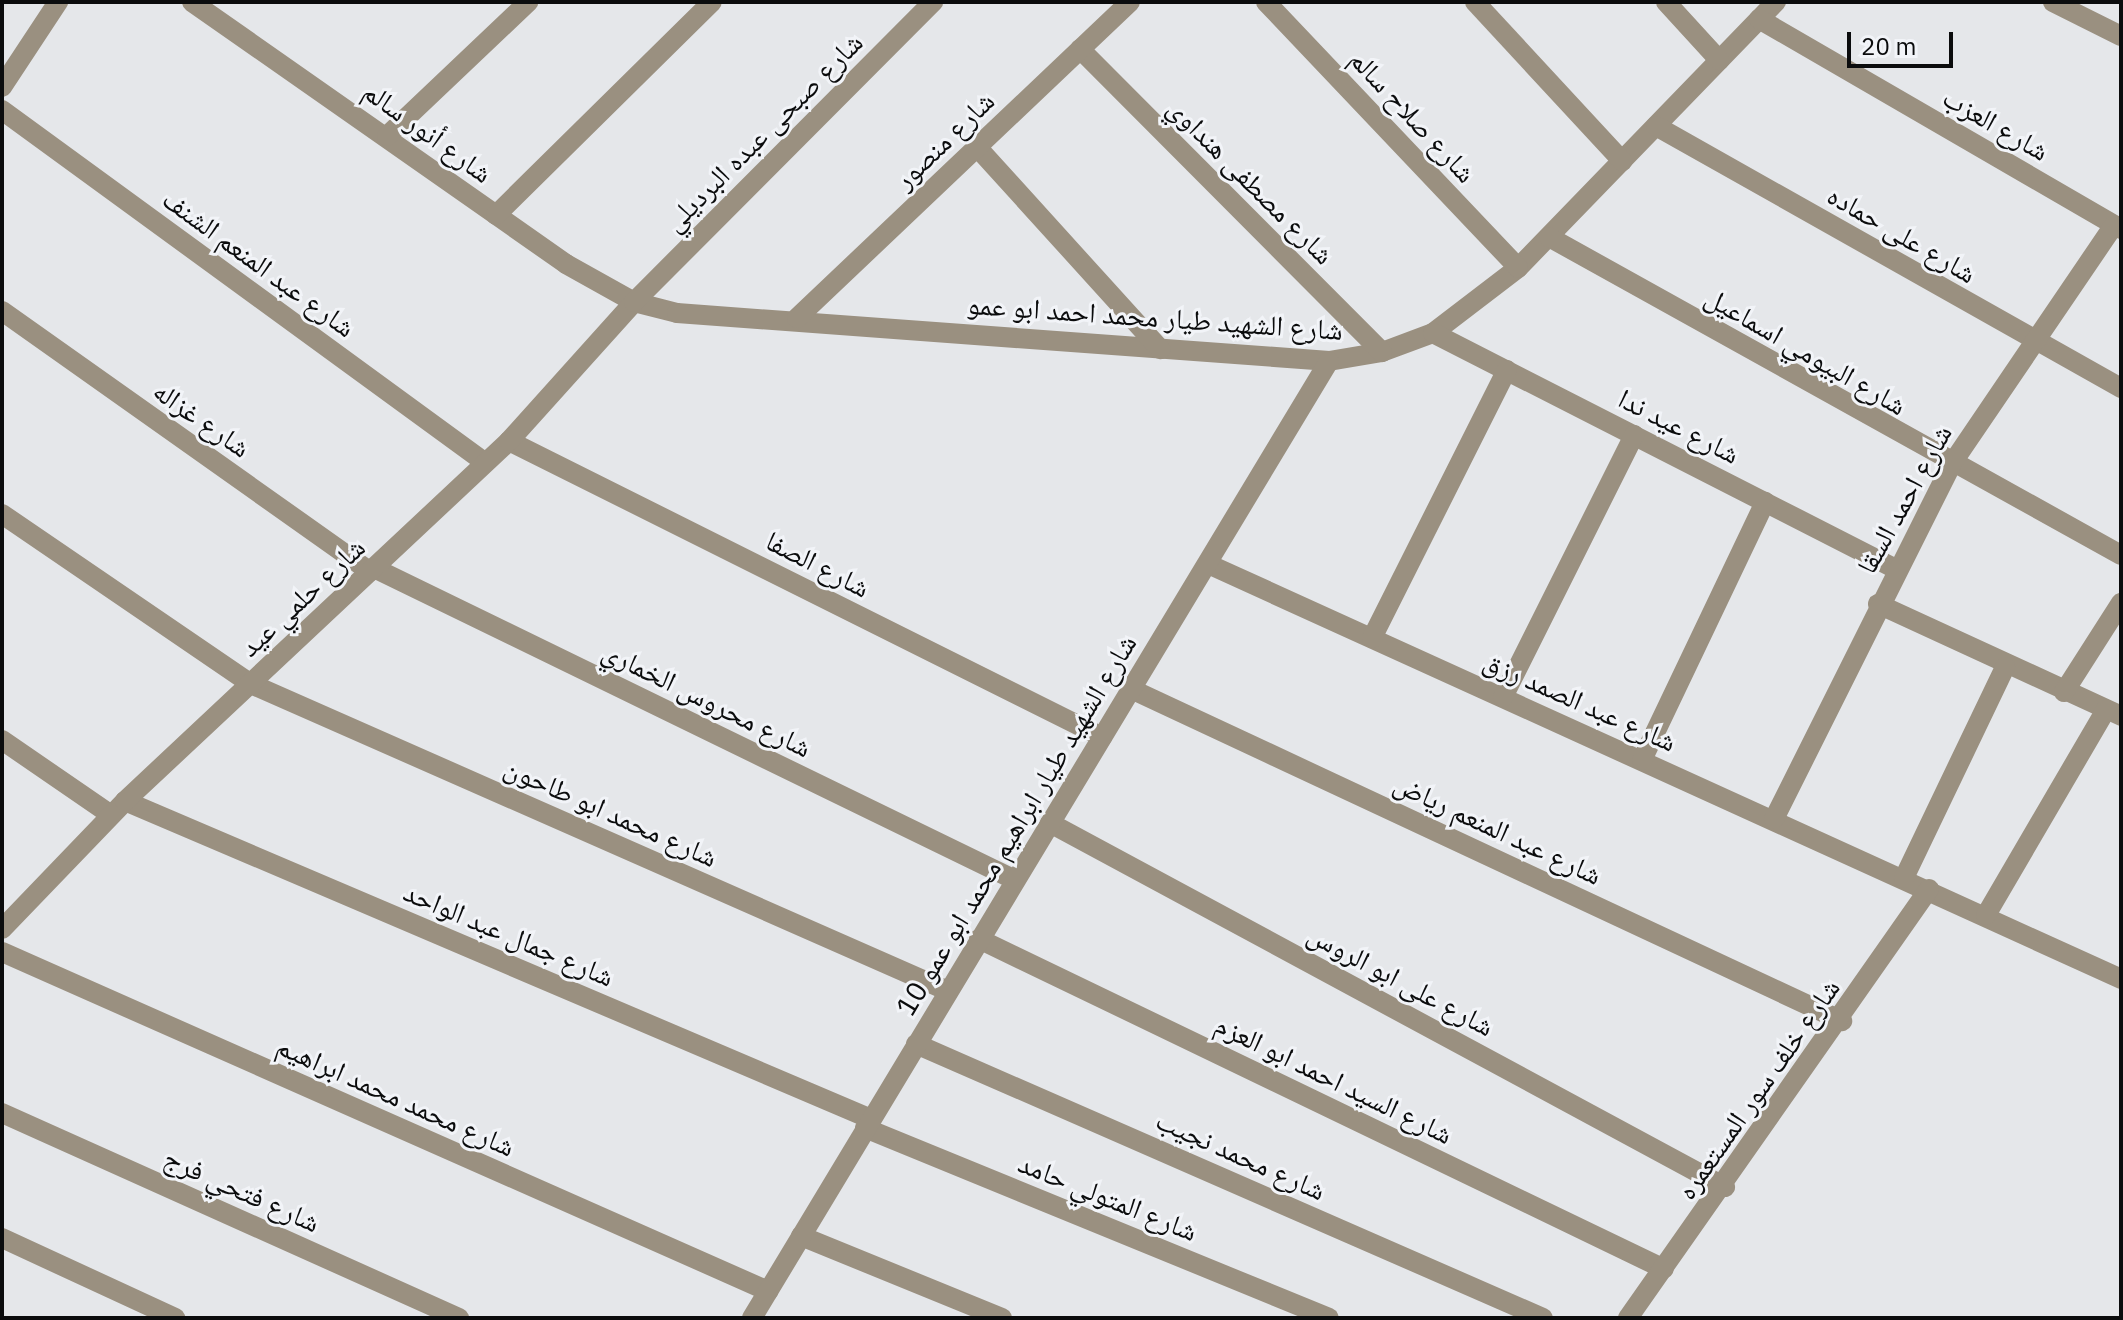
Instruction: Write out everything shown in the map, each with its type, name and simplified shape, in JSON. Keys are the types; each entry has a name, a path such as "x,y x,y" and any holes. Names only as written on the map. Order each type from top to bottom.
{"street":[{"path":"2,87 58,2"},
{"name":"شارع أنور سالم","path":"192,2 496,215 634,302"},
{"path":"387,136 528,2"},
{"path":"496,215 712,2"},
{"name":"شارع صبحى عبده البرديلي","path":"634,302 933,2"},
{"name":"شارع منصور","path":"797,318 1130,2"},
{"name":"شارع صلاح سالم","path":"1266,2 1518,268"},
{"path":"1475,2 1622,161"},
{"path":"1666,2 1719,60"},
{"name":"شارع الشهيد طيار محمد احمد ابو عمو","path":"634,302 677,313 797,318 1329,361 1382,352 1433,333 1518,268 1776,2"},
{"path":"2053,2 2121,36"},
{"name":"شارع العزب","path":"1759,19 2118,227"},
{"name":"شارع مصطفى هنداوي","path":"1080,49 1382,352"},
{"name":"شارع عبد المنعم الشنف","path":"2,110 483,461"},
{"name":"شارع على حماده","path":"1656,126 2121,388"},
{"path":"977,147 1160,349"},
{"name":"شارع احمد السقا","path":"1774,819 1878,604 1951,465 2033,341 2053,323 2118,227"},
{"name":"شارع البيومي اسماعيل","path":"1549,237 1951,465 2121,555"},
{"name":"شارع حلمي عيد","path":"2,929 118,808 372,570 483,461 509,441 634,302"},
{"name":"شارع غزاله","path":"2,311 372,570"},
{"name":"شارع عيد ندا","path":"1433,333 1898,570"},
{"name":"شارع الشهيد طيار ابراهيم محمد ابو عمو 10","path":"752,1318 1329,361"},
{"path":"1372,638 1507,370"},
{"path":"1503,697 1634,435"},
{"name":"شارع الصفا","path":"509,441 1102,737"},
{"path":"1642,760 1765,502"},
{"name":"شارع محمد ابو طاحون","path":"2,514 251,684 948,991"},
{"name":"شارع عبد الصمد رزق","path":"1208,564 1929,889 2121,979"},
{"name":"شارع محروس الخماري","path":"372,570 1015,880"},
{"path":"2064,692 2121,603"},
{"path":"1878,604 2005,667 2113,713 1986,915"},
{"path":"1904,878 2005,667"},
{"name":"شارع عبد المنعم رياض","path":"1131,689 1842,1021"},
{"name":"شارع جمال عبد الواحد","path":"2,740 118,808 868,1123"},
{"name":"شارع على ابو الروس","path":"1050,823 1725,1187"},
{"name":"شارع خلف سور المستعمره","path":"1628,1318 1842,1021 1929,889"},
{"name":"شارع السيد احمد ابو العزم","path":"979,939 1664,1269"},
{"name":"شارع محمد محمد ابراهيم","path":"2,952 768,1291"},
{"name":"شارع محمد نجيب","path":"916,1044 1543,1318"},
{"name":"شارع فتحي فرج","path":"2,1113 459,1318"},
{"name":"شارع المتولي حامد","path":"868,1123 1329,1318"},
{"path":"801,1236 1002,1318"},
{"path":"2,1238 175,1318"}]}
